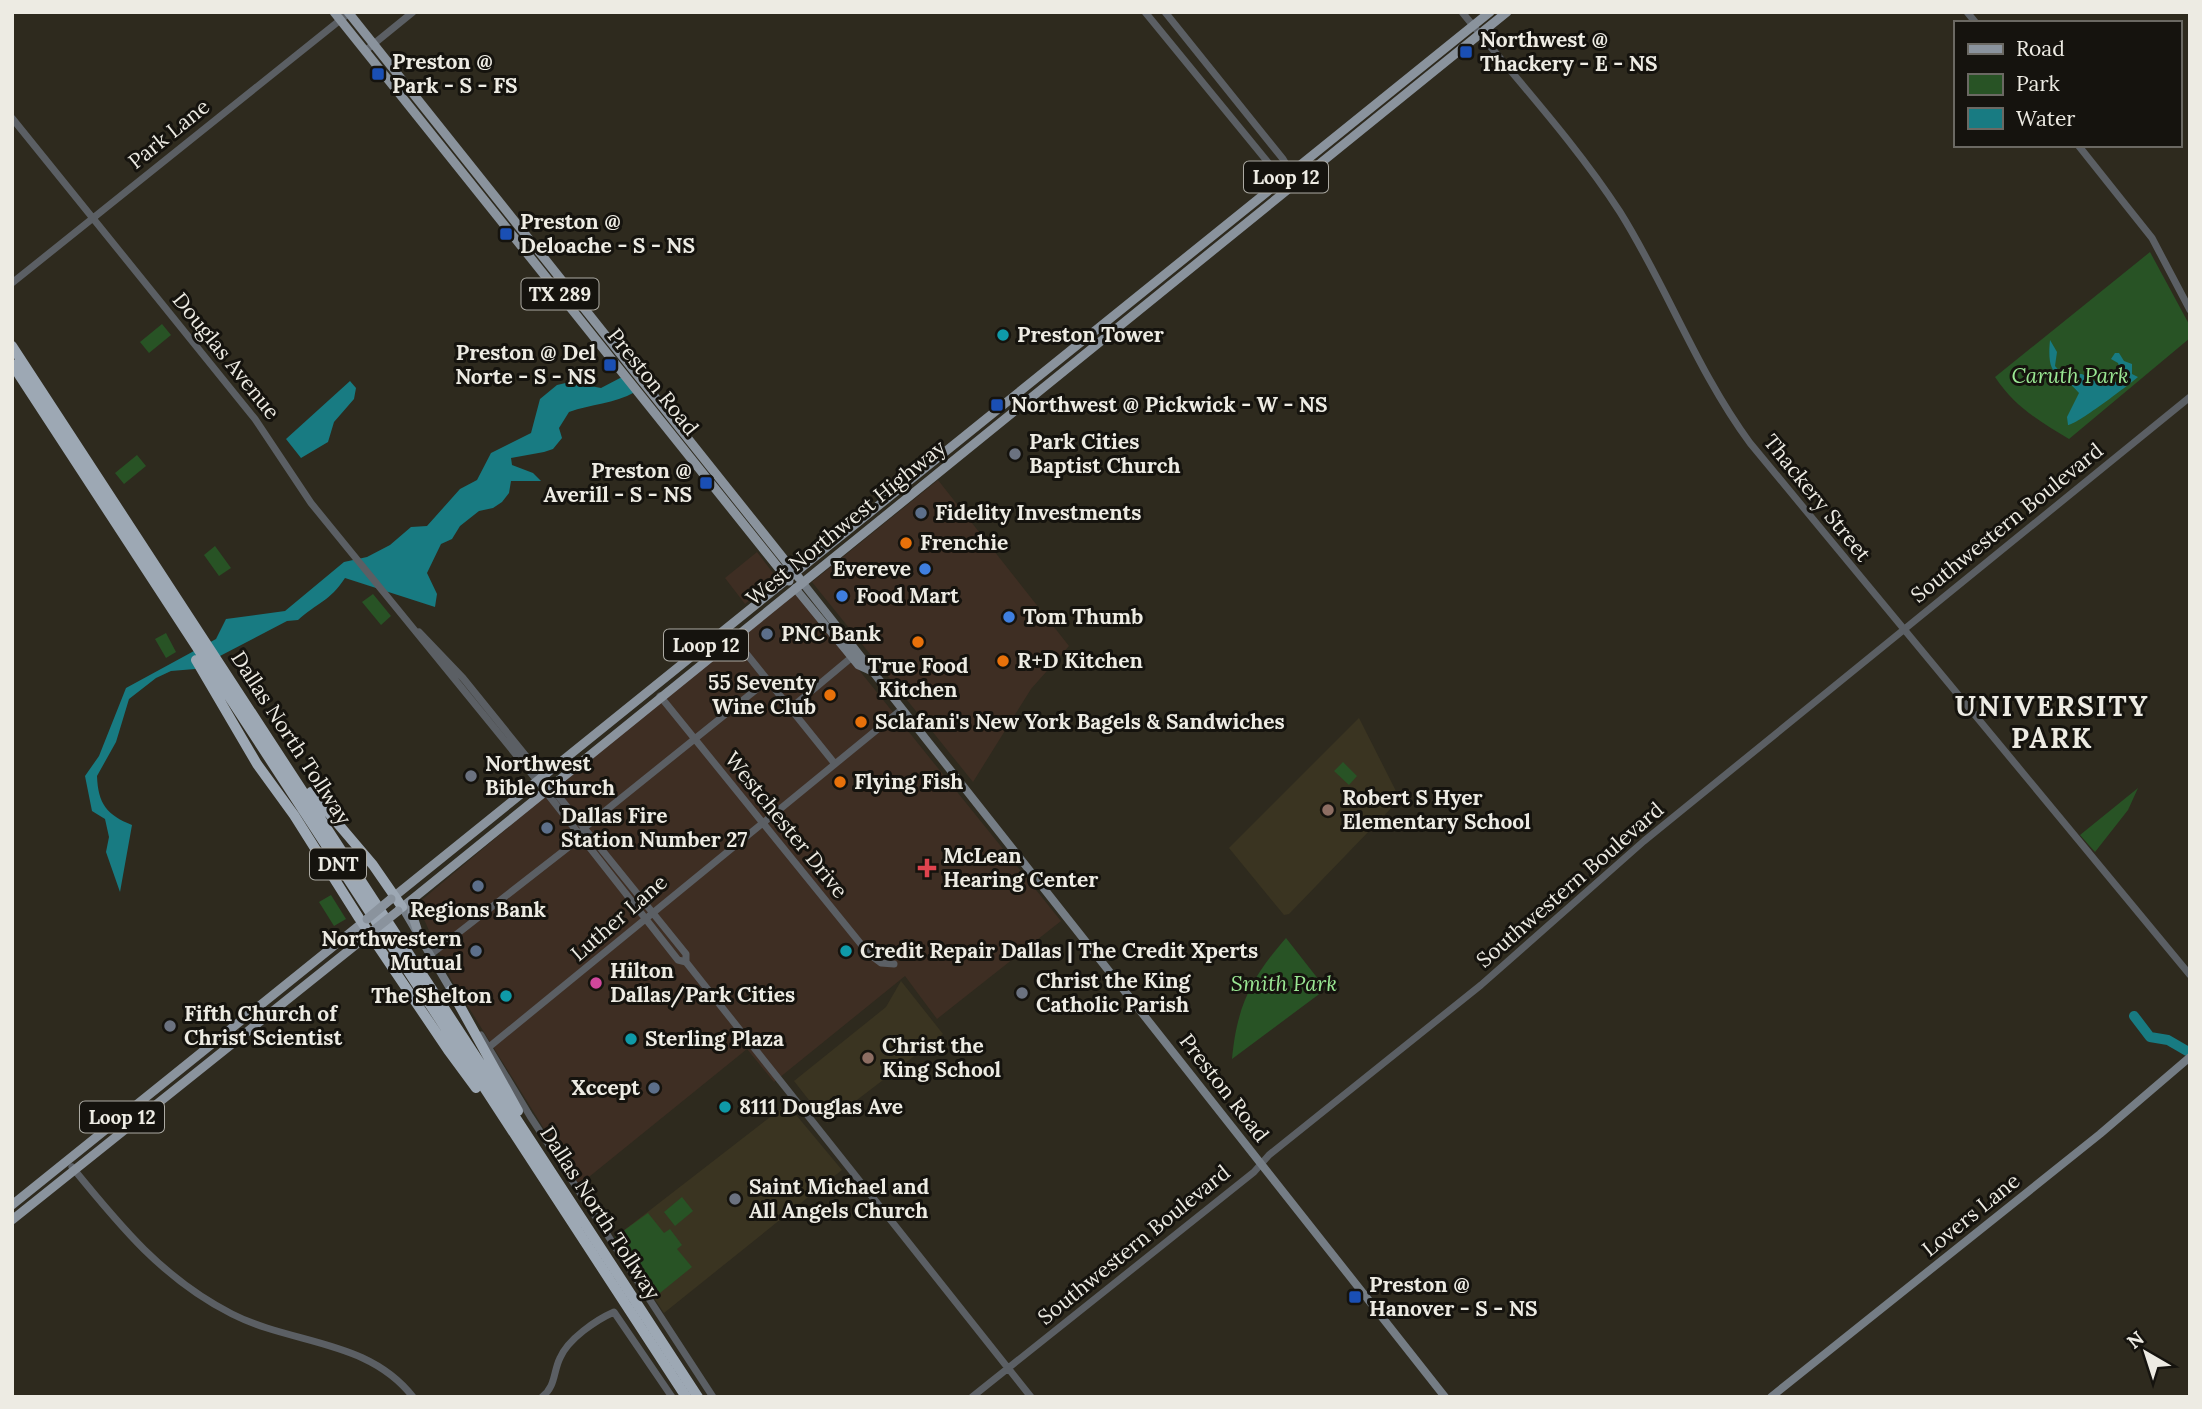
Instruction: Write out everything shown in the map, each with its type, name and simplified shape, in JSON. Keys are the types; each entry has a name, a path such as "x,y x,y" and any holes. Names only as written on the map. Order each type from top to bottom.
{"highway":[{"name":"Dallas North Tollway","path":"12,346 698,1397"},
{"name":"Dallas North Tollway","path":"12,364 686,1397"},
{"path":"167,604 257,764 307,833 448,1050 507,1125"},
{"path":"282,759 400,909"},
{"path":"451,989 518,1112 529,1140"}],"main road":[{"name":"Preston Road","path":"348,12 791,576"},
{"name":"West Northwest Highway","path":"12,1220 413,899 733,636 1294,185 1476,30 1490,12"},
{"name":"West Northwest Highway","path":"13,1205 1283,180 1476,30 1507,12"},
{"name":"Preston Road","path":"337,16 901,710 1445,1397"},
{"path":"1055,377 1055,369 1094,338 1099,328"},
{"path":"660,696 662,687 693,662 697,652"},
{"path":"520,796 527,805"},
{"path":"413,899 412,914 417,929 451,989"},
{"path":"400,909 417,929"},
{"name":"Lovers Lane","path":"1771,1397 2100,1134 2190,1057"}],"street":[{"name":"Park Lane","path":"12,283 337,16 348,12"},
{"path":"365,51 413,12"},
{"path":"1145,12 1283,180 1294,185"},
{"path":"1165,12 1292,173 1294,185"},
{"name":"Thackery Street","path":"1462,12 1595,175 1620,212 1702,368 1736,425 2190,975"},
{"name":"Douglas Avenue","path":"12,118 255,419 311,503 540,780 584,828 686,954 686,962"},
{"path":"2080,147 2152,238 2190,310"},
{"name":"Southwestern Boulevard","path":"972,1397 1528,946 1644,841 2190,397"},
{"path":"733,636 835,764"},
{"path":"791,708 855,655"},
{"path":"845,664 865,666"},
{"path":"430,956 580,838 584,828 768,680"},
{"name":"Westchester Drive","path":"660,696 869,954 881,963 894,964"},
{"name":"Luther Lane","path":"489,1047 901,710"},
{"name":"Douglas Avenue","path":"547,788 602,866 678,960 686,962 1031,1397"},
{"path":"602,866 610,860"},
{"path":"610,876 617,869"},
{"path":"451,989 713,1397"},
{"path":"67,1161 133,1242 185,1286 252,1323 367,1359 389,1373 414,1397"},
{"path":"542,1397 552,1386 559,1359 566,1347 614,1312 671,1397"}],"shaded area":[{"path":"938,480 1069,646 1031,689 973,782 812,582"},
{"path":"757,552 777,578 745,604 725,578"},
{"path":"797,593 1061,921 937,1019 905,976 774,1082 747,1049 579,1185 451,979 417,904 602,749"},
{"name":"Robert S Hyer Elementary School","path":"1359,718 1400,799 1289,914 1284,915 1229,848"},
{"name":"Christ the King School","path":"901,981 943,1034 827,1123 794,1081 886,1007"},
{"path":"787,1104 842,1170 664,1313 614,1238"}],"green space":[{"name":"Caruth Park","path":"2150,252 2190,326 2190,338 2069,439 2019,405 1995,377"},
{"path":"162,324 171,335 149,353 140,342"},
{"path":"137,455 146,466 124,484 115,473"},
{"path":"215,546 231,568 219,576 204,555"},
{"path":"373,594 391,616 381,625 362,602"},
{"path":"166,633 176,652 166,658 155,639"},
{"path":"1343,762 1357,776 1349,785 1334,771"},
{"path":"2138,788 2128,810 2095,852 2080,835"},
{"path":"331,895 346,919 334,926 319,902"},
{"name":"Smith Park","path":"1286,938 1326,989 1232,1059 1238,1023 1248,994 1264,966"},
{"path":"682,1197 693,1211 675,1226 664,1212"},
{"path":"648,1213 664,1233 670,1229 682,1245 677,1249 692,1267 655,1297 615,1237"}],"water":[{"path":"2050,340 2057,352 2055,366 2062,374 2082,374 2098,383 2117,382 2122,373 2118,363 2111,359 2115,353 2119,353 2124,361 2132,364 2132,374 2138,377 2113,397 2068,425 2067,417 2079,393 2052,369"},
{"path":"622,377 635,392 569,412 559,428 562,438 553,449 511,458 512,465 533,473 541,481 511,481 509,493 502,502 493,508 479,511 460,526 452,539 441,544 427,573 437,594 435,607 345,578 329,597 298,620 287,621 195,669 171,671 156,678 129,699 116,742 97,776 99,794 106,807 116,817 132,825 120,892 106,852 109,837 105,819 92,811 85,776 99,756 126,688 216,639 226,619 285,611 344,562 367,557 390,545 411,527 427,526 460,489 477,480 491,453 531,433 540,399 557,385 570,382 601,388"},
{"path":"350,381 356,388 354,399 334,422 328,442 301,458 286,439"}],"waterway":[{"path":"2134,1016 2150,1037 2168,1040 2187,1051"}],"place":[{"name":"Northwest @ Thackery - E - NS","path":"1466,52"},
{"name":"Preston @ Park - S - FS","path":"378,74"},
{"name":"Preston @ Deloache - S - NS","path":"506,234"},
{"name":"Preston Tower","path":"1003,335"},
{"name":"Preston @ Del Norte - S - NS","path":"610,365"},
{"name":"Northwest @ Pickwick - W - NS","path":"997,405"},
{"name":"Park Cities Baptist Church","path":"1015,454"},
{"name":"Preston @ Averill - S - NS","path":"706,483"},
{"name":"Fidelity Investments","path":"921,513"},
{"name":"Frenchie","path":"906,543"},
{"name":"Evereve","path":"925,569"},
{"name":"Food Mart","path":"842,596"},
{"name":"Tom Thumb","path":"1009,617"},
{"name":"PNC Bank","path":"767,634"},
{"name":"True Food Kitchen","path":"918,642"},
{"name":"R+D Kitchen","path":"1003,661"},
{"name":"55 Seventy Wine Club","path":"830,695"},
{"name":"Sclafani's New York Bagels & Sandwiches","path":"861,722"},
{"name":"Northwest Bible Church","path":"471,776"},
{"name":"Flying Fish","path":"840,782"},
{"name":"Robert S Hyer Elementary School","path":"1328,810"},
{"name":"Dallas Fire Station Number 27","path":"547,828"},
{"name":"McLean Hearing Center","path":"927,868"},
{"name":"Regions Bank","path":"478,886"},
{"name":"Northwestern Mutual","path":"476,951"},
{"name":"Credit Repair Dallas | The Credit Xperts","path":"846,951"},
{"name":"Hilton Dallas/Park Cities","path":"596,983"},
{"name":"Christ the King Catholic Parish","path":"1022,993"},
{"name":"The Shelton","path":"506,996"},
{"name":"Fifth Church of Christ Scientist","path":"170,1026"},
{"name":"Sterling Plaza","path":"631,1039"},
{"name":"Christ the King School","path":"868,1058"},
{"name":"Xccept","path":"654,1088"},
{"name":"8111 Douglas Ave","path":"725,1107"},
{"name":"Saint Michael and All Angels Church","path":"735,1199"},
{"name":"Preston @ Hanover - S - NS","path":"1355,1297"}],"district":[{"name":"UNIVERSITY PARK","path":"2052,722"}]}
